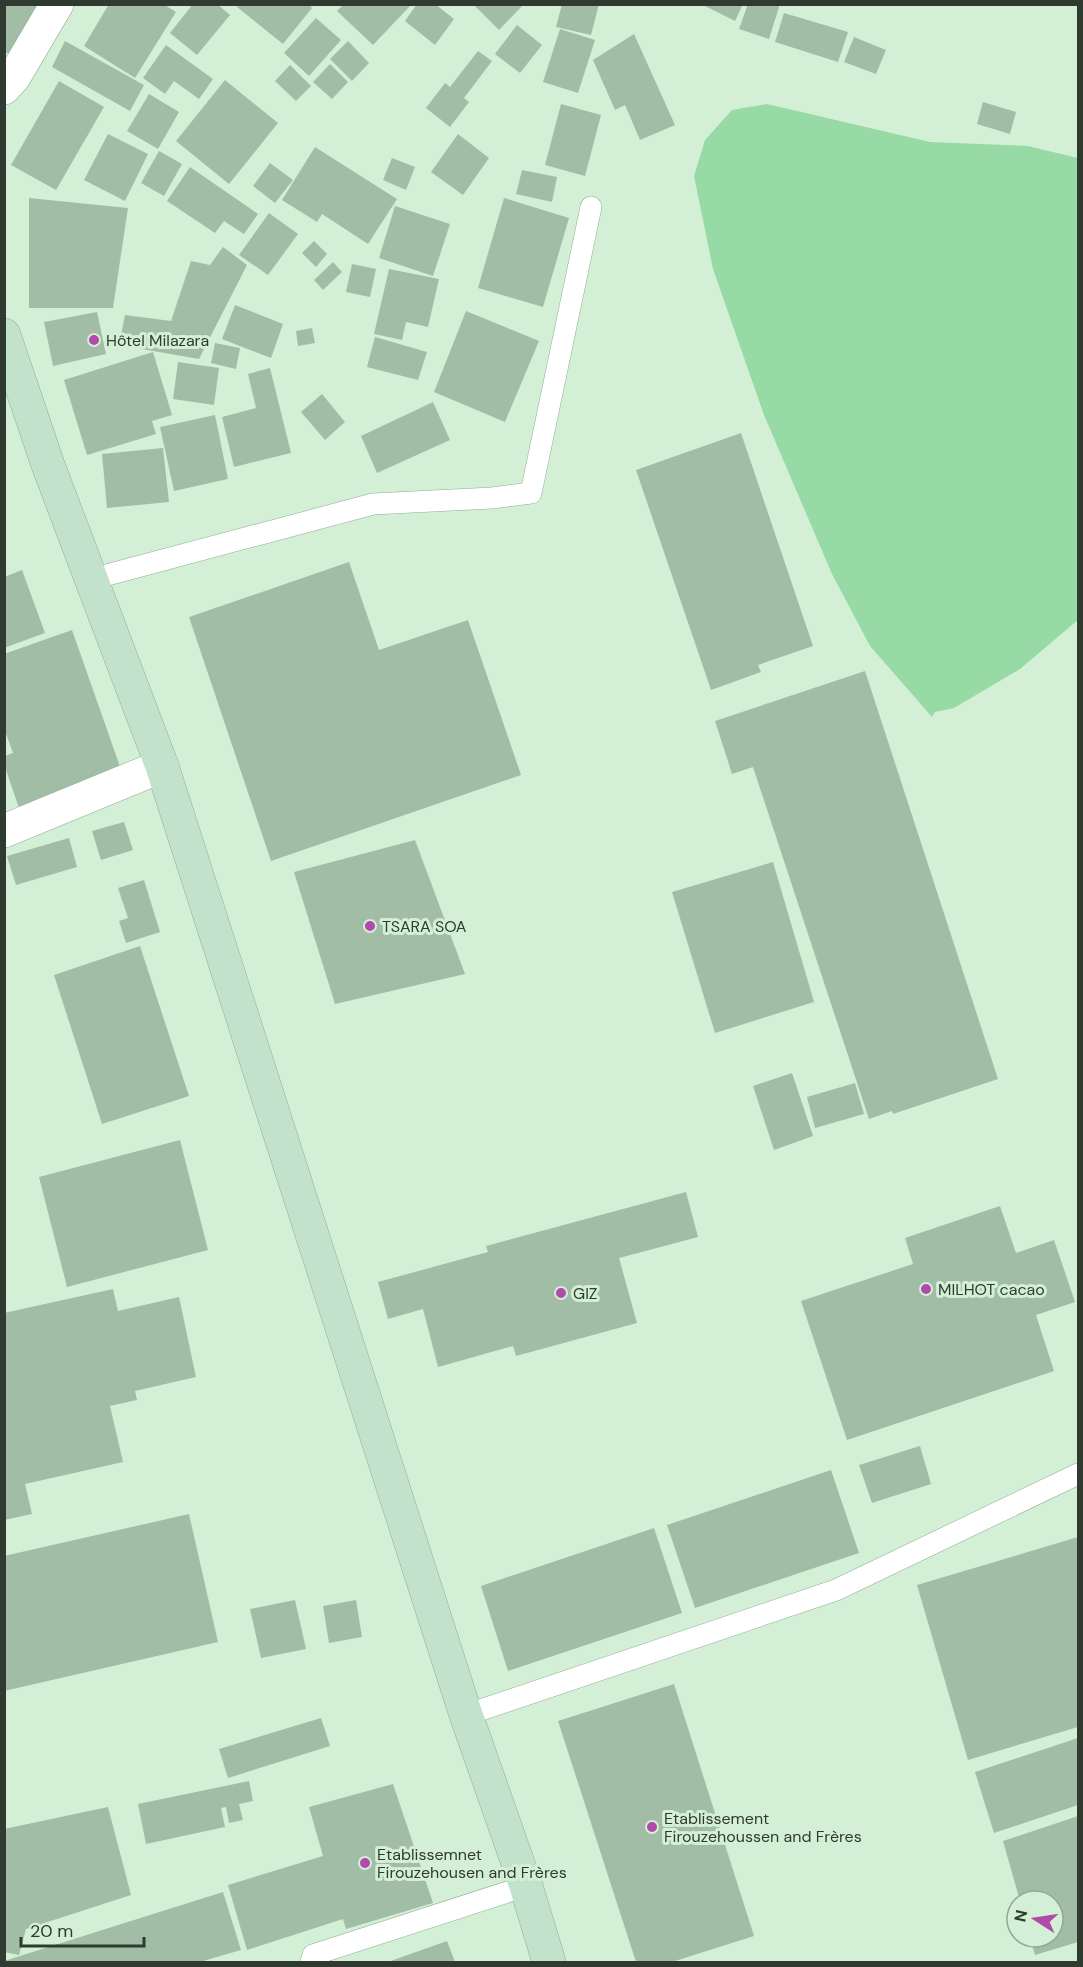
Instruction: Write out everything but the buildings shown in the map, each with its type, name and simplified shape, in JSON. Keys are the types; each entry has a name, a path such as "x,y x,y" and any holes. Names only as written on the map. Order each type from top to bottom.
{"main road":[{"path":"4,336 48,465 162,766 466,1715 526,1886 549,1962"}],"street":[{"path":"4,88 14,77 57,4"},
{"path":"4,831 162,766"}],"lane":[{"path":"92,579 373,504 492,498 531,493 591,207"},
{"path":"466,1715 836,1590 1078,1474"},
{"path":"311,1962 313,1955 526,1886"}],"green space":[{"path":"767,104 930,142 1028,146 1078,158 1078,620 1020,669 954,708 935,712 932,717 870,646 832,574 764,415 713,269 694,176 705,140 732,110"}],"place":[{"name":"Hôtel Milazara","path":"94,340"},
{"name":"TSARA SOA","path":"370,926"},
{"name":"MILHOT cacao","path":"926,1289"},
{"name":"GIZ","path":"561,1293"},
{"name":"Etablissement Firouzehoussen and Frères","path":"652,1827"},
{"name":"Etablissemnet Firouzehousen and Frères","path":"365,1863"}]}
